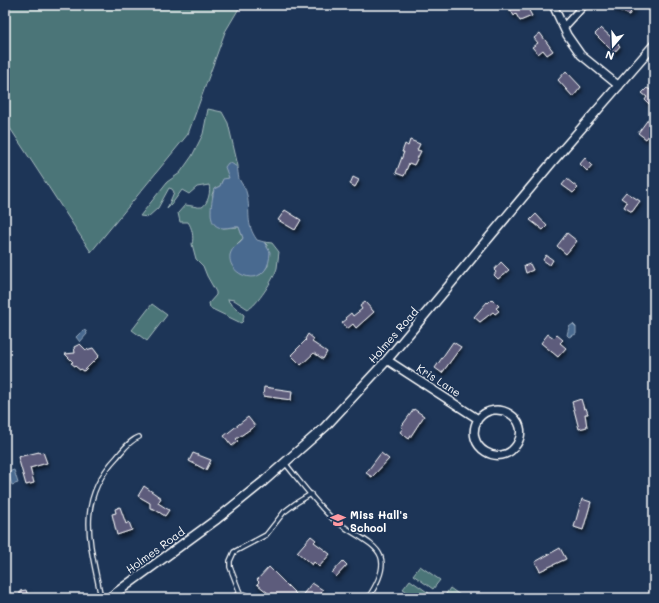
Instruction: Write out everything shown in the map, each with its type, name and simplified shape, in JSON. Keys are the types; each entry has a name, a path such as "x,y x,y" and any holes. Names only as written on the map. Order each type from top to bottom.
{"street":[{"path":"553,5 569,40 581,55 619,86"},
{"path":"564,27 584,5"},
{"name":"Holmes Road","path":"109,598 217,519 326,427 387,360 553,161 654,45"},
{"name":"Kris Lane","path":"387,360 478,419"},
{"path":"501,409 508,412 515,417 519,424 520,432 517,444 511,451 504,454 492,455 484,451 478,446 474,434 475,425 478,419 484,413 493,410 501,409"}],"lane":[{"path":"101,598 88,530 90,511 96,489 105,471 130,443 139,437"},
{"path":"284,463 333,518 374,546 379,552 382,559 381,576 368,598"},
{"path":"240,593 230,567 230,561 234,552 266,535 284,512 311,494"},
{"path":"231,598 240,593 254,598"}],"green space":[{"path":"5,5 241,5 225,32 188,134 91,252 8,125 5,125"},
{"path":"208,109 222,112 228,123 238,166 238,169 237,167 228,171 229,178 222,181 220,186 214,189 212,195 223,228 239,227 243,238 237,244 260,275 268,266 267,245 264,242 272,243 279,252 276,272 256,303 248,309 234,300 228,299 229,302 244,315 241,323 210,308 209,303 216,295 216,292 203,266 196,259 192,244 193,239 191,227 188,222 180,222 178,213 185,205 202,207 206,203 210,191 209,185 197,187 189,194 182,190 167,209 174,192 169,188 158,208 148,217 140,216 167,182 180,173 192,156 203,134"},
{"path":"152,304 167,315 147,341 132,330"},
{"path":"420,566 440,580 433,589 413,575"},
{"path":"410,580 430,594 427,598 417,598 403,589"},
{"path":"450,588 464,598 445,598 444,597"}],"water":[{"path":"228,163 231,163 237,167 239,179 246,190 250,223 253,234 257,240 264,242 270,252 268,265 263,272 256,276 248,277 241,274 231,263 231,252 243,238 239,227 223,228 213,223 211,205 214,189 220,186 223,179 229,178 225,167"},
{"path":"573,324 576,327 576,334 569,337 567,335 569,327"},
{"path":"83,330 86,331 87,334 80,342 76,337"},
{"path":"14,470 18,483 12,485 8,472"}],"building":[{"path":"508,5 526,5 532,16 520,21 516,14 514,16"},
{"path":"609,5 635,5 629,15"},
{"path":"601,28 611,37 613,35 617,38 615,41 620,46 614,53 595,34"},
{"path":"540,33 553,51 547,55 543,50 538,54 532,47 538,43 534,38"},
{"path":"566,71 581,87 573,97 558,80"},
{"path":"647,88 654,92 654,98 649,104 645,100 647,97 642,93"},
{"path":"649,118 654,122 654,129 646,139 638,133"},
{"path":"410,140 420,144 417,150 421,151 414,165 409,163 404,176 396,173 404,152 402,152 405,144 408,146"},
{"path":"585,158 592,165 587,171 580,164"},
{"path":"353,177 359,180 355,187 350,184"},
{"path":"567,179 578,188 573,193 562,185"},
{"path":"626,192 640,201 632,212 624,207 627,202 621,198"},
{"path":"285,210 301,220 295,230 278,220"},
{"path":"536,214 547,226 543,230 530,220"},
{"path":"567,233 577,241 566,254 557,246"},
{"path":"546,255 553,260 550,265 543,260"},
{"path":"501,262 509,270 498,279 494,275 496,272 494,270"},
{"path":"530,264 533,270 526,273 524,266"},
{"path":"492,299 499,306 496,308 499,311 495,314 493,312 480,322 474,317 487,302 488,303"},
{"path":"365,302 374,312 356,328 353,324 347,329 342,323 347,319 345,318 351,313 353,316 362,309 360,306"},
{"path":"308,334 314,339 312,342 327,352 323,359 314,353 301,365 291,355 306,340 305,339"},
{"path":"548,334 554,338 557,335 563,340 560,343 566,348 558,357 541,343"},
{"path":"453,342 461,347 442,373 435,368"},
{"path":"80,344 86,350 93,348 99,356 84,371 81,369 80,370 71,363 73,362 65,354 75,353 74,347"},
{"path":"264,387 292,391 291,400 263,396"},
{"path":"581,399 584,409 586,408 588,414 585,414 587,427 579,429 572,402"},
{"path":"414,409 424,416 409,439 400,432 403,428 401,427"},
{"path":"248,417 255,426 236,439 238,441 232,446 224,436"},
{"path":"43,452 47,463 30,468 34,483 26,485 18,457"},
{"path":"193,453 211,460 206,470 189,461"},
{"path":"381,453 389,459 372,477 366,473"},
{"path":"144,486 161,498 158,503 169,510 165,516 150,508 150,503 138,496"},
{"path":"582,499 591,502 583,530 574,527"},
{"path":"120,507 126,524 129,522 132,530 117,535 112,514 116,513 115,509"},
{"path":"311,536 316,540 314,542 330,554 319,567 314,562 312,565 297,552"},
{"path":"560,548 566,559 540,571 535,562"},
{"path":"343,561 347,565 336,577 332,573"},
{"path":"269,567 300,598 274,598 257,584 259,582 257,580"},
{"path":"312,583 323,590 321,592 323,593 319,598 300,598"},
{"path":"26,590 30,598 22,598 20,596 20,591"}],"railway":[{"path":"654,400 654,409"}],"place":[{"name":"Miss Hall's School","path":"338,520"}]}
